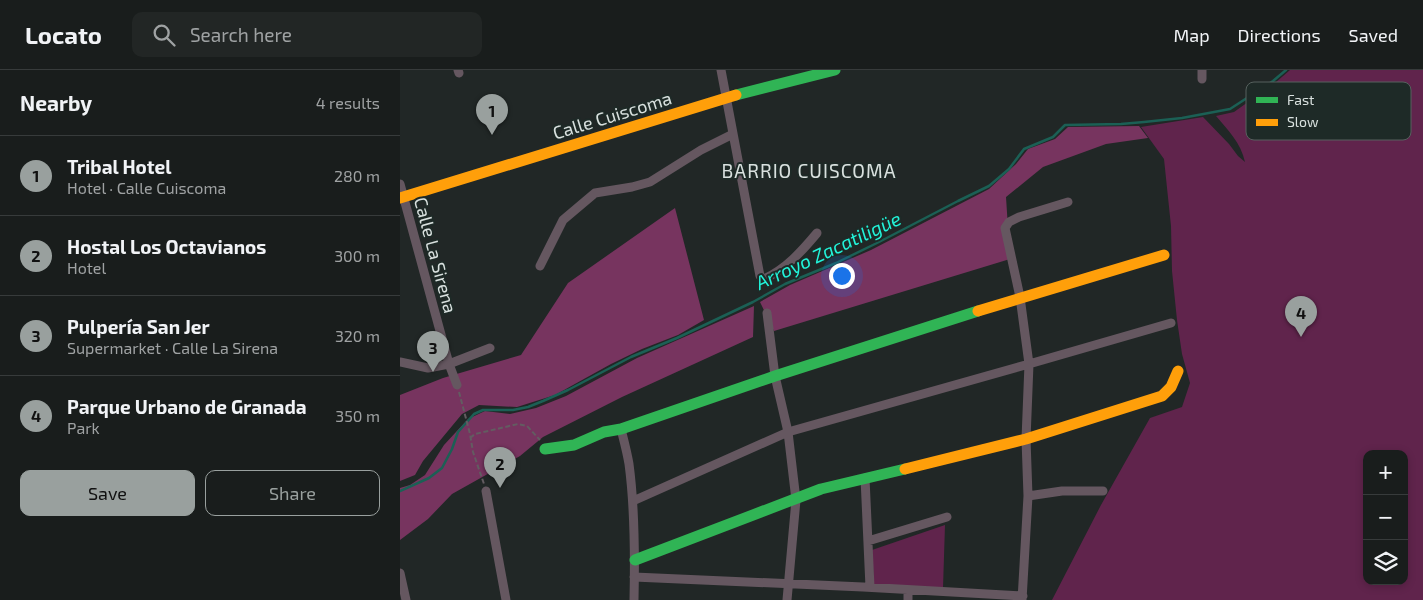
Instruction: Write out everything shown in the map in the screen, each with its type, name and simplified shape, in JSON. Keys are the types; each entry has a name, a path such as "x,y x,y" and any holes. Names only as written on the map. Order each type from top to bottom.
{"street":[{"path":"721,70 760,276 764,279 774,275 801,253 817,233"},
{"name":"Calle Cuiscoma","path":"402,198 726,98 835,70"},
{"path":"540,266 562,220 595,192 632,187 650,182 732,134"},
{"name":"Calle La Sirena","path":"400,184 402,198 449,364 457,385"},
{"path":"634,577 870,587 1023,598 1028,496 1026,439 1029,364 1020,297 1005,228 1008,222 1019,217 1068,202"},
{"path":"545,449 574,445 604,432 621,430 775,376 1020,297 1164,255"},
{"path":"767,313 775,376 788,432 796,500 787,600"},
{"path":"632,501 788,432 1171,323"},
{"path":"400,362 428,368 449,364 490,348"},
{"path":"635,560 821,489 1026,439 1162,396 1171,386 1178,371"},
{"path":"621,430 628,462 632,501 635,560 634,600"},
{"path":"866,478 870,587"},
{"path":"486,491 506,600"},
{"path":"1028,496 1062,491 1103,491"},
{"path":"868,541 947,517"},
{"path":"400,573 406,600"},
{"path":"908,590 908,600"}],"path":[{"path":"457,385 473,452 486,491"},
{"path":"470,438 475,434 518,424 527,426 545,449"}],"shaded area":[{"path":"1290,70 1423,70 1423,600 1052,600 1101,505 1150,418 1182,407 1190,383 1182,354 1177,320 1172,271 1171,226 1164,159 1141,127 1203,117 1245,162 1237,143 1216,116 1234,112 1246,104 1246,140 1411,140 1411,82 1276,82"},
{"path":"1139,126 1148,138 1106,144 1043,167 1006,197 1010,259 774,331 760,302 790,285 871,250 989,189 1016,164 1028,149 1055,139 1068,127"},
{"path":"675,208 704,320 678,335 611,364 555,395 517,407 479,405 462,414 423,461 415,475 400,481 400,395 443,378 521,355 568,283"},
{"path":"754,306 753,337 622,397 543,437 520,456 452,494 428,519 400,540 400,488 410,485 425,475 444,445 468,419 485,411 510,414 536,408 566,396 637,358"},
{"path":"945,525 943,588 874,584 872,550"}],"waterway":[{"name":"Arroyo Zacatiligüe","path":"1271,82 1286,70"},
{"name":"Arroyo Zacatiligüe","path":"400,491 429,478 442,468 458,432 474,414 483,410 513,410 543,401 631,357 677,338 753,302 785,284 836,263 879,242 989,186 1009,169 1024,149 1053,137 1065,125 1121,124 1182,118 1230,109 1246,99"}],"traffic: fast":[{"path":"736,95 835,70"},
{"path":"545,449 574,445 604,432 621,429 775,376 978,311"},
{"path":"635,560 821,489 905,469"}],"traffic: slow":[{"path":"400,198 736,95"},
{"path":"978,311 1164,255"},
{"path":"905,469 1026,439 1162,396 1171,387 1178,371"}],"place":[{"name":"Tribal Hotel","path":"492,135"},
{"name":"Parque Urbano de Granada","path":"1301,337"},
{"name":"Pulpería San Jer","path":"433,372"},
{"name":"Hostal Los Octavianos","path":"500,488"}],"district":[{"name":"BARRIO CUISCOMA","path":"809,170"}]}
